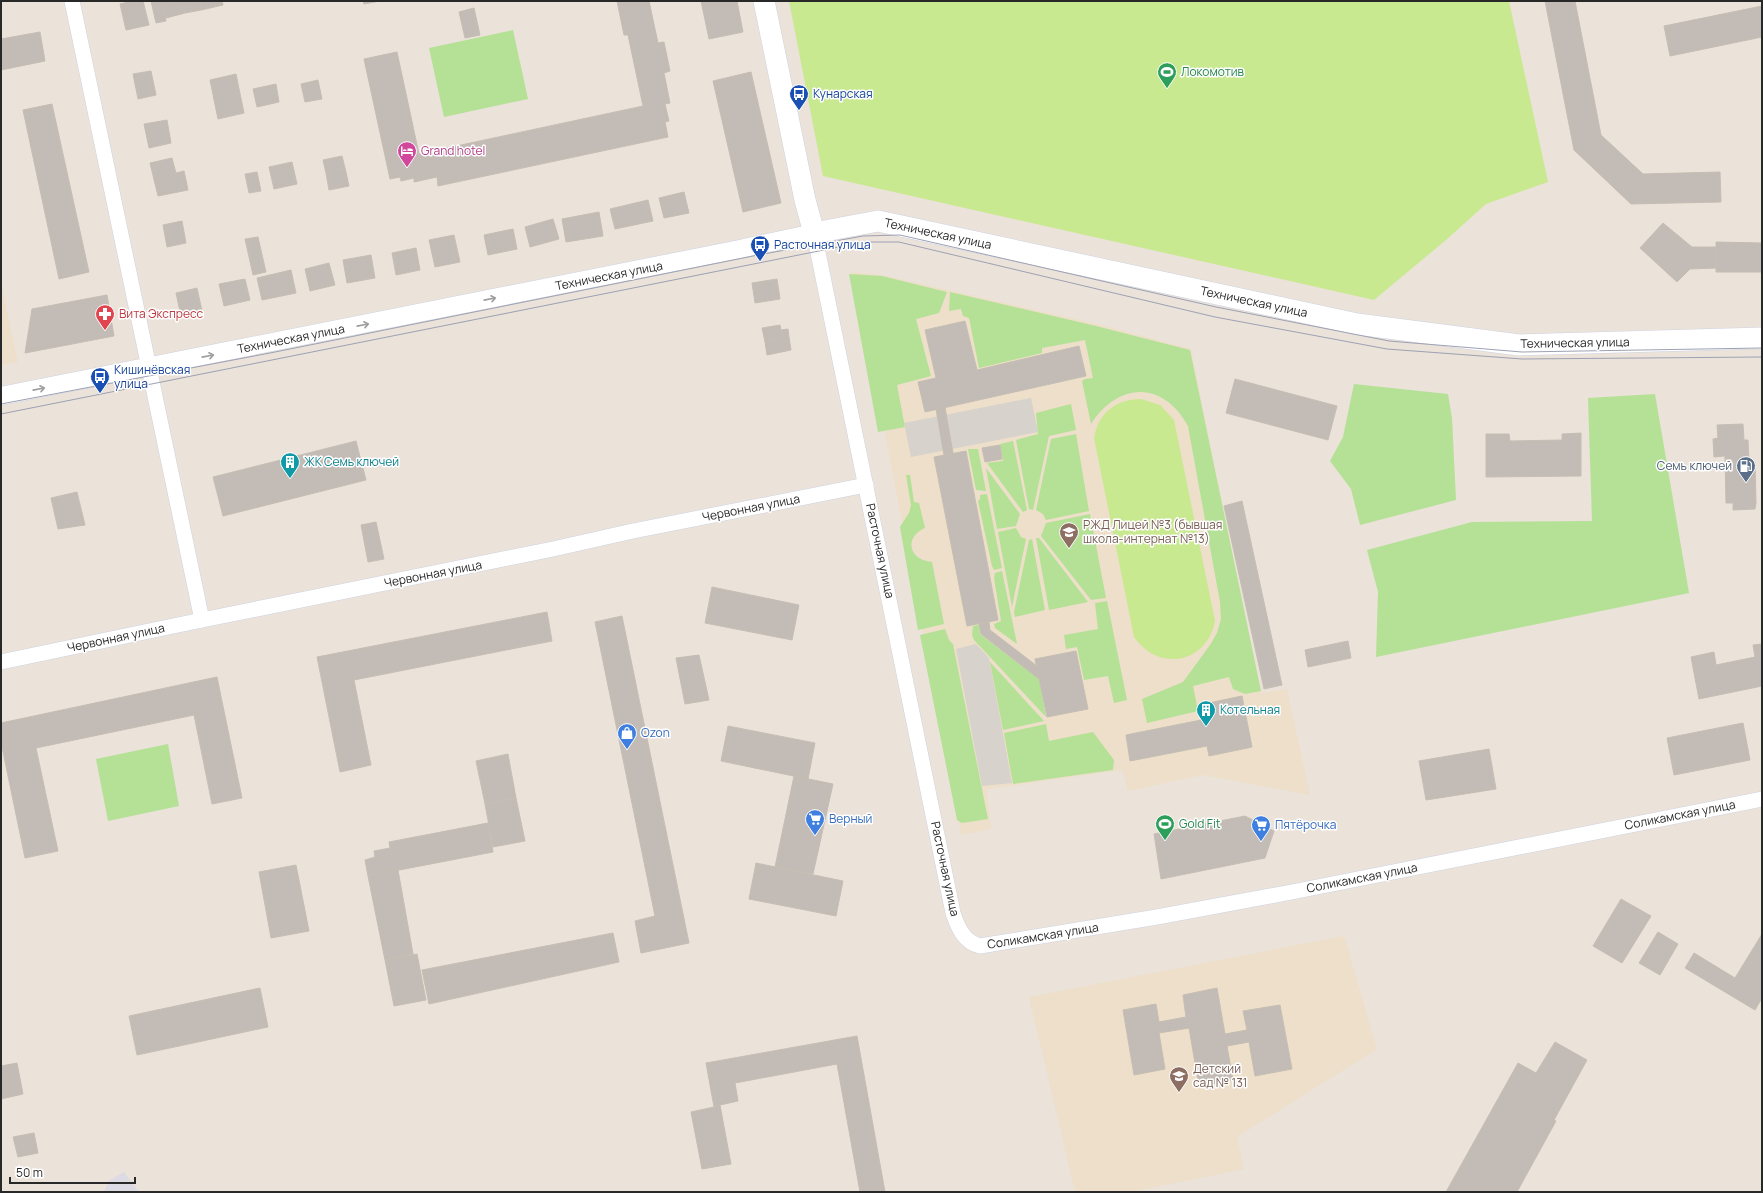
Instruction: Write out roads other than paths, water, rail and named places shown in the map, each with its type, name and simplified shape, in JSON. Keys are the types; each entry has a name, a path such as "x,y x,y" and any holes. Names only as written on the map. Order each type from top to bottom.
{"main road":[{"name":"Расточная улица","path":"764,1 805,200 814,233"},
{"name":"Техническая улица","path":"814,233 878,221 1357,324 1519,345 1762,338"}],"street":[{"path":"72,1 202,620"},
{"name":"Техническая улица","path":"1,396 148,368 814,233"},
{"name":"Расточная улица","path":"814,233 953,913 963,936"},
{"name":"Червонная улица","path":"1,662 546,551 633,531 866,485"},
{"name":"Соликамская улица","path":"963,936 972,944 980,946 1157,917 1297,891 1762,799"}],"tram line":[{"path":"1,404 270,353 758,255 863,236 900,235 1216,307 1389,341 1522,352 1762,348"},
{"path":"1,414 864,242 899,242 1215,317 1387,349 1522,359 1762,357"}],"place":[{"name":"Локомотив","path":"1167,89"},
{"name":"Кунарская","path":"799,111"},
{"name":"Grand hotel","path":"407,168"},
{"name":"Расточная улица","path":"760,262"},
{"name":"Вита Экспресс","path":"105,331"},
{"name":"Кишинёвская улица","path":"100,394"},
{"name":"ЖК Семь ключей","path":"290,479"},
{"name":"Семь ключей","path":"1746,483"},
{"name":"РЖД Лицей №3 (бывшая школа-интернат №13)","path":"1069,549"},
{"name":"Котельная","path":"1206,727"},
{"name":"Ozon","path":"627,750"},
{"name":"Верный","path":"815,836"},
{"name":"Gold Fit","path":"1165,841"},
{"name":"Пятёрочка","path":"1261,842"},
{"name":"Детский сад № 131","path":"1179,1093"}]}
